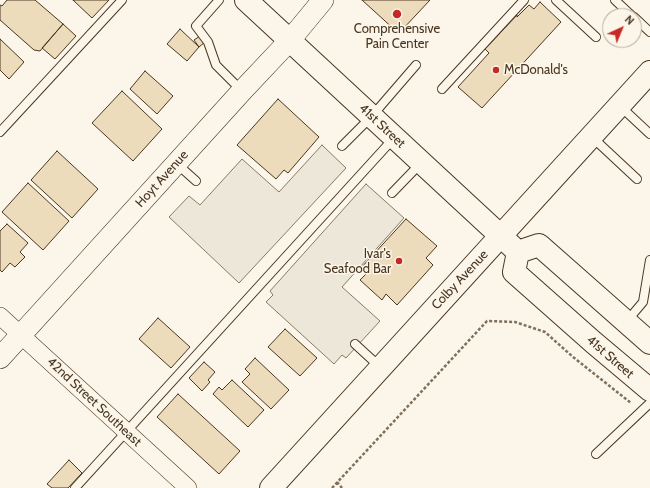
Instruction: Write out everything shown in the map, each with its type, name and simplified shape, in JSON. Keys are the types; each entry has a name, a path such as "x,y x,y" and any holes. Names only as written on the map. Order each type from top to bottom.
{"main road":[{"name":"41st Street","path":"246,0 518,252 514,272 650,390"},
{"name":"Colby Avenue","path":"271,488 650,72"},
{"path":"518,252 539,246 650,343"}],"street":[{"name":"Hoyt Avenue","path":"0,358 242,90 290,40 323,0"},
{"name":"42nd Street Southeast","path":"0,316 188,488"}],"lane":[{"path":"0,132 122,0"},
{"path":"219,0 196,26 208,42 216,65 242,90"},
{"path":"442,89 524,0"},
{"path":"556,0 596,37"},
{"path":"615,0 623,8"},
{"path":"642,25 650,32"},
{"path":"342,146 372,116 416,65"},
{"path":"620,105 650,134"},
{"path":"591,136 637,179"},
{"path":"75,488 394,137"},
{"path":"392,193 422,162"},
{"path":"176,163 196,181"},
{"path":"626,322 643,302 650,260"},
{"path":"355,344 380,367"},
{"path":"596,454 650,403"}],"path":[{"path":"332,488 487,321 515,322 545,332 573,357 642,412"},
{"path":"338,482 342,488"}],"shaded area":[{"path":"322,145 346,168 239,283 169,217 189,196 200,205 242,159 279,192"},
{"path":"366,184 404,218 342,287 380,321 346,358 342,355 334,364 266,302 273,295 270,291"}],"building":[{"path":"7,0 35,0 63,24 40,51 34,50 0,20 0,5 2,6"},
{"path":"73,0 109,0 92,18"},
{"name":"Comprehensive Pain Center","path":"362,0 430,0 402,30 399,27 396,31"},
{"name":"McDonald's","path":"540,2 561,22 482,108 458,87 489,53 485,49 517,15 517,17 529,5 534,9"},
{"path":"63,24 76,36 55,59 42,48"},
{"path":"180,29 199,47 187,61 167,44"},
{"path":"200,36 205,42 199,47 194,40"},
{"path":"0,39 24,62 9,79 0,70"},
{"path":"145,71 173,96 157,114 130,89"},
{"path":"122,91 162,129 133,161 92,123"},
{"path":"278,99 319,137 288,173 284,170 276,179 237,145"},
{"path":"57,151 98,189 72,218 31,180"},
{"path":"28,183 69,221 43,250 2,212"},
{"name":"Ivar's Seafood Bar","path":"406,219 437,246 426,258 433,265 397,305 386,294 382,300 360,280 366,274 360,269"},
{"path":"7,224 28,243 20,252 25,257 15,267 10,263 2,272 0,270 0,231"},
{"path":"158,318 190,347 171,368 139,339"},
{"path":"285,329 317,358 300,376 268,347"},
{"path":"255,358 289,390 271,409 242,382 250,374 245,369"},
{"path":"204,362 215,372 208,380 210,382 202,391 189,378"},
{"path":"232,380 264,410 248,427 213,394 219,387 222,390"},
{"path":"178,394 240,451 219,474 157,417"},
{"path":"69,460 82,473 68,488 52,488 47,484"}],"place":[{"name":"Comprehensive Pain Center","path":"397,14"},
{"name":"McDonald's","path":"496,70"},
{"name":"Ivar's Seafood Bar","path":"399,261"}]}
